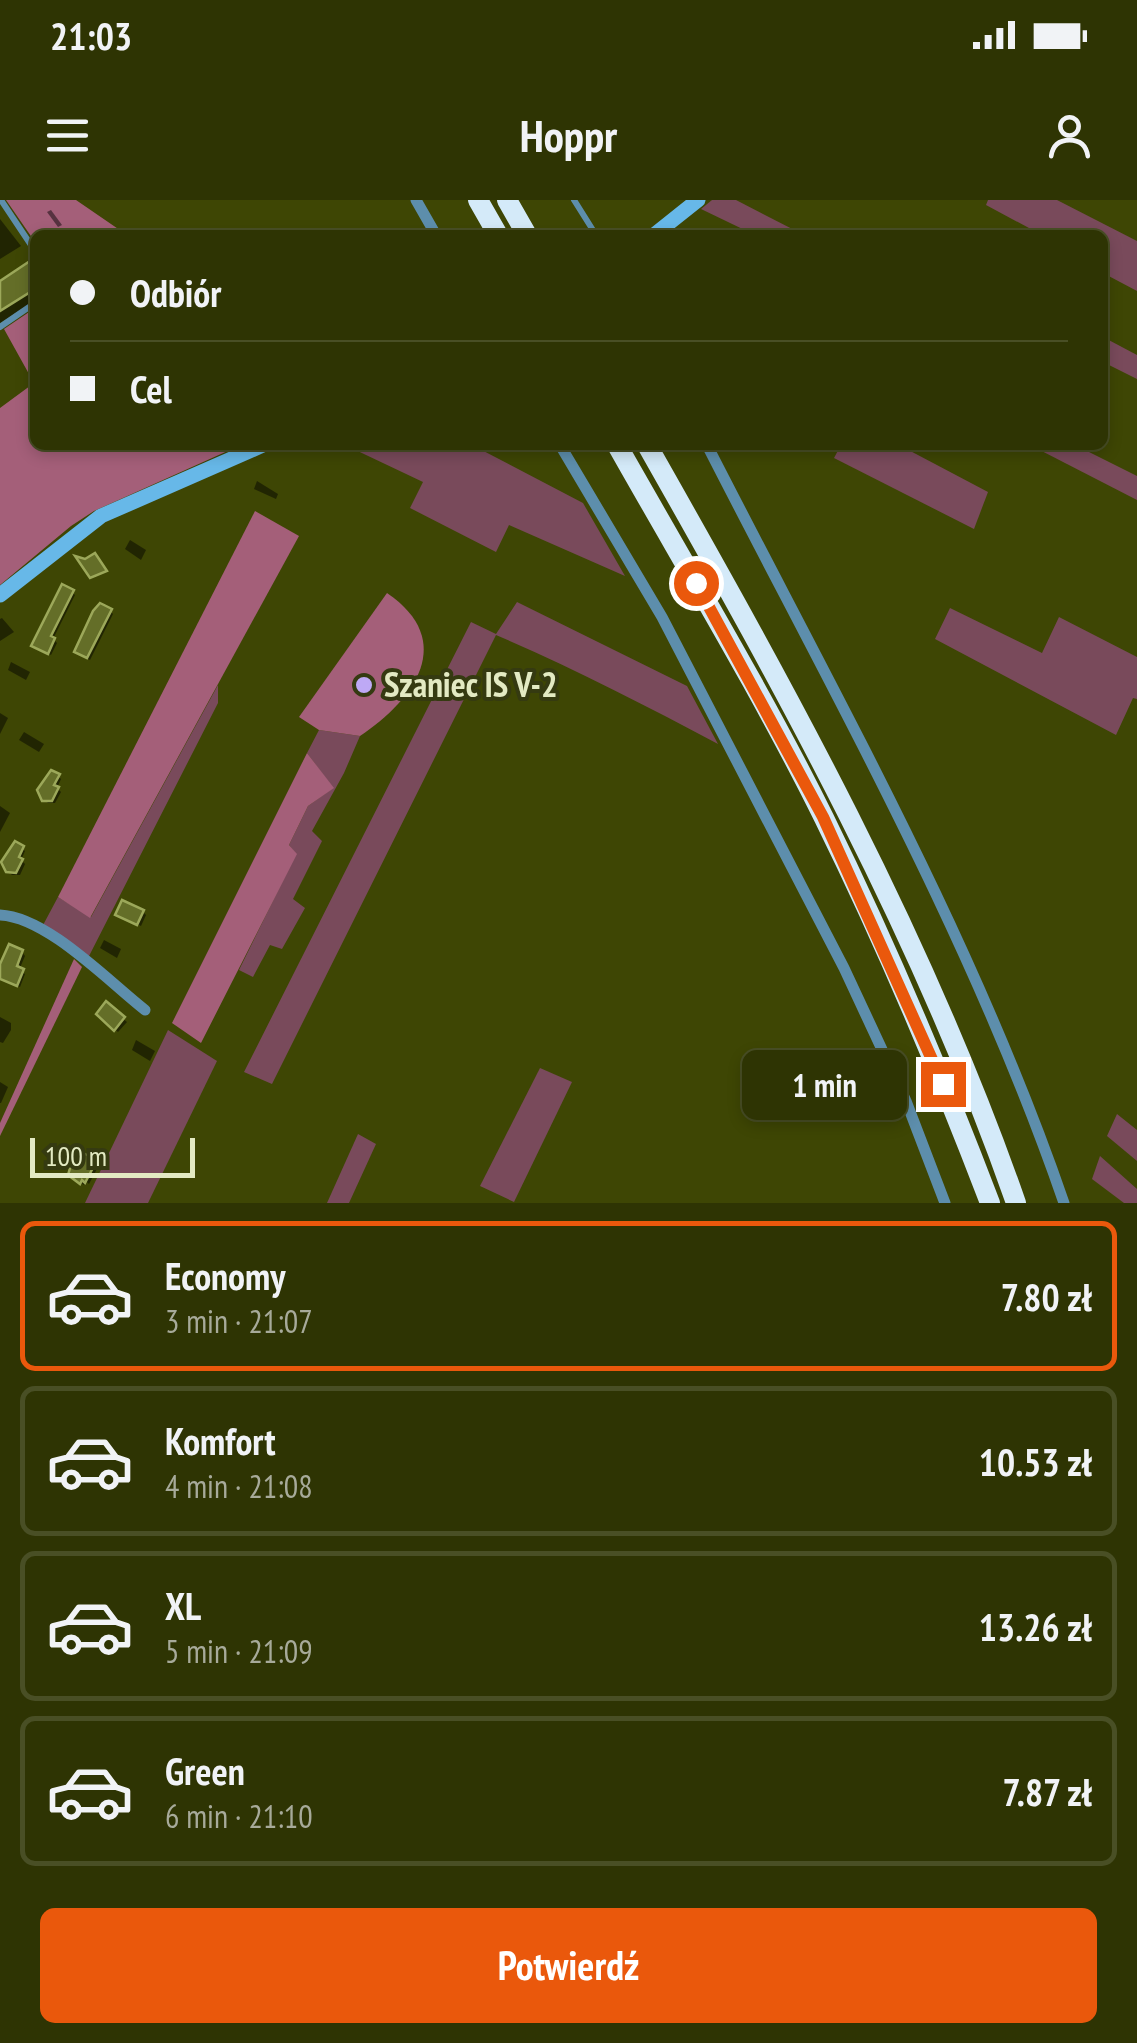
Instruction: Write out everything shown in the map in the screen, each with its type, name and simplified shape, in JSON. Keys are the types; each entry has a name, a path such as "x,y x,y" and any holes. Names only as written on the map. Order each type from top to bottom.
{"highway":[{"path":"478,200 495,230"},
{"path":"507,200 524,230"},
{"path":"620,450 758,693 823,817 926,1040 990,1203"},
{"path":"649,450 795,706 860,832 937,1002 1016,1203"}],"street":[{"path":"416,200 433,230"},
{"path":"660,230 698,200"},
{"path":"0,595 101,516 251,450"},
{"path":"563,450 662,617 835,951 900,1086 944,1203"},
{"path":"710,450 914,849 1000,1034 1064,1203"},
{"path":"0,915 40,928 145,1010"}],"lane":[{"path":"0,200 30,244"},
{"path":"574,200 593,230"},
{"path":"0,328 30,307"}],"shaded area":[{"path":"6,200 76,200 120,230 30,230 30,235"},
{"path":"712,200 736,200 794,230 745,230 701,209"},
{"path":"988,200 1057,200 1137,241 1137,291 1108,276 1108,230 1033,230 986,205"},
{"path":"30,311 30,376 4,329"},
{"path":"1108,340 1137,355 1137,379 1108,364"},
{"path":"30,386 30,450 230,450 94,511 0,585 0,408"},
{"path":"356,450 482,450 583,503 625,576 509,525 496,552 410,508 423,482"},
{"path":"838,450 908,450 988,492 974,529 834,458"},
{"path":"1040,450 1085,450 1137,476 1137,500"},
{"path":"255,511 299,536 90,918 58,897"},
{"path":"387,593 408,611 420,630 424,650 420,669 397,705 360,736 319,730 299,717"},
{"path":"517,602 687,686 718,744 496,635 272,1084 244,1072 471,622 496,634"},
{"path":"950,608 1042,653 1059,617 1137,657 1137,699 1133,698 1116,735 935,639"},
{"path":"218,685 218,703 87,960 42,927 58,897 91,917"},
{"path":"319,730 360,736 312,831 322,841 293,899 305,908 282,949 270,945 253,977 239,970 296,854 289,845 308,806 333,788 307,753"},
{"path":"307,753 334,788 308,806 289,845 297,854 201,1043 172,1023"},
{"path":"74,959 82,967 0,1136 0,1123"},
{"path":"168,1030 217,1061 148,1203 85,1203"},
{"path":"540,1068 572,1082 514,1202 480,1186"},
{"path":"1117,1114 1137,1130 1137,1161 1107,1136"},
{"path":"358,1134 376,1144 349,1203 327,1203"},
{"path":"1100,1156 1137,1189 1137,1203 1124,1203 1092,1179"}],"building":[{"path":"30,261 30,292 0,311 0,281"},
{"path":"95,553 107,571 90,578 75,556 85,559"},
{"path":"62,584 74,590 51,636 55,638 48,654 31,646"},
{"path":"100,603 112,609 87,658 74,652"},
{"path":"51,770 60,774 54,785 59,787 52,801 42,801 37,790"},
{"path":"15,841 24,846 19,857 23,859 16,873 6,872 1,862"},
{"path":"122,900 144,910 137,925 115,915"},
{"path":"9,944 23,950 17,966 24,969 17,986 0,979 0,964"},
{"path":"106,1001 125,1017 114,1031 96,1014"},
{"path":"81,1152 97,1160 85,1183 82,1180 80,1184 68,1175 73,1158 78,1160"}],"place":[{"name":"Szaniec IS V-2","path":"364,685"}],"route":[{"path":"696,583 823,817 900,980 943,1084"}]}
